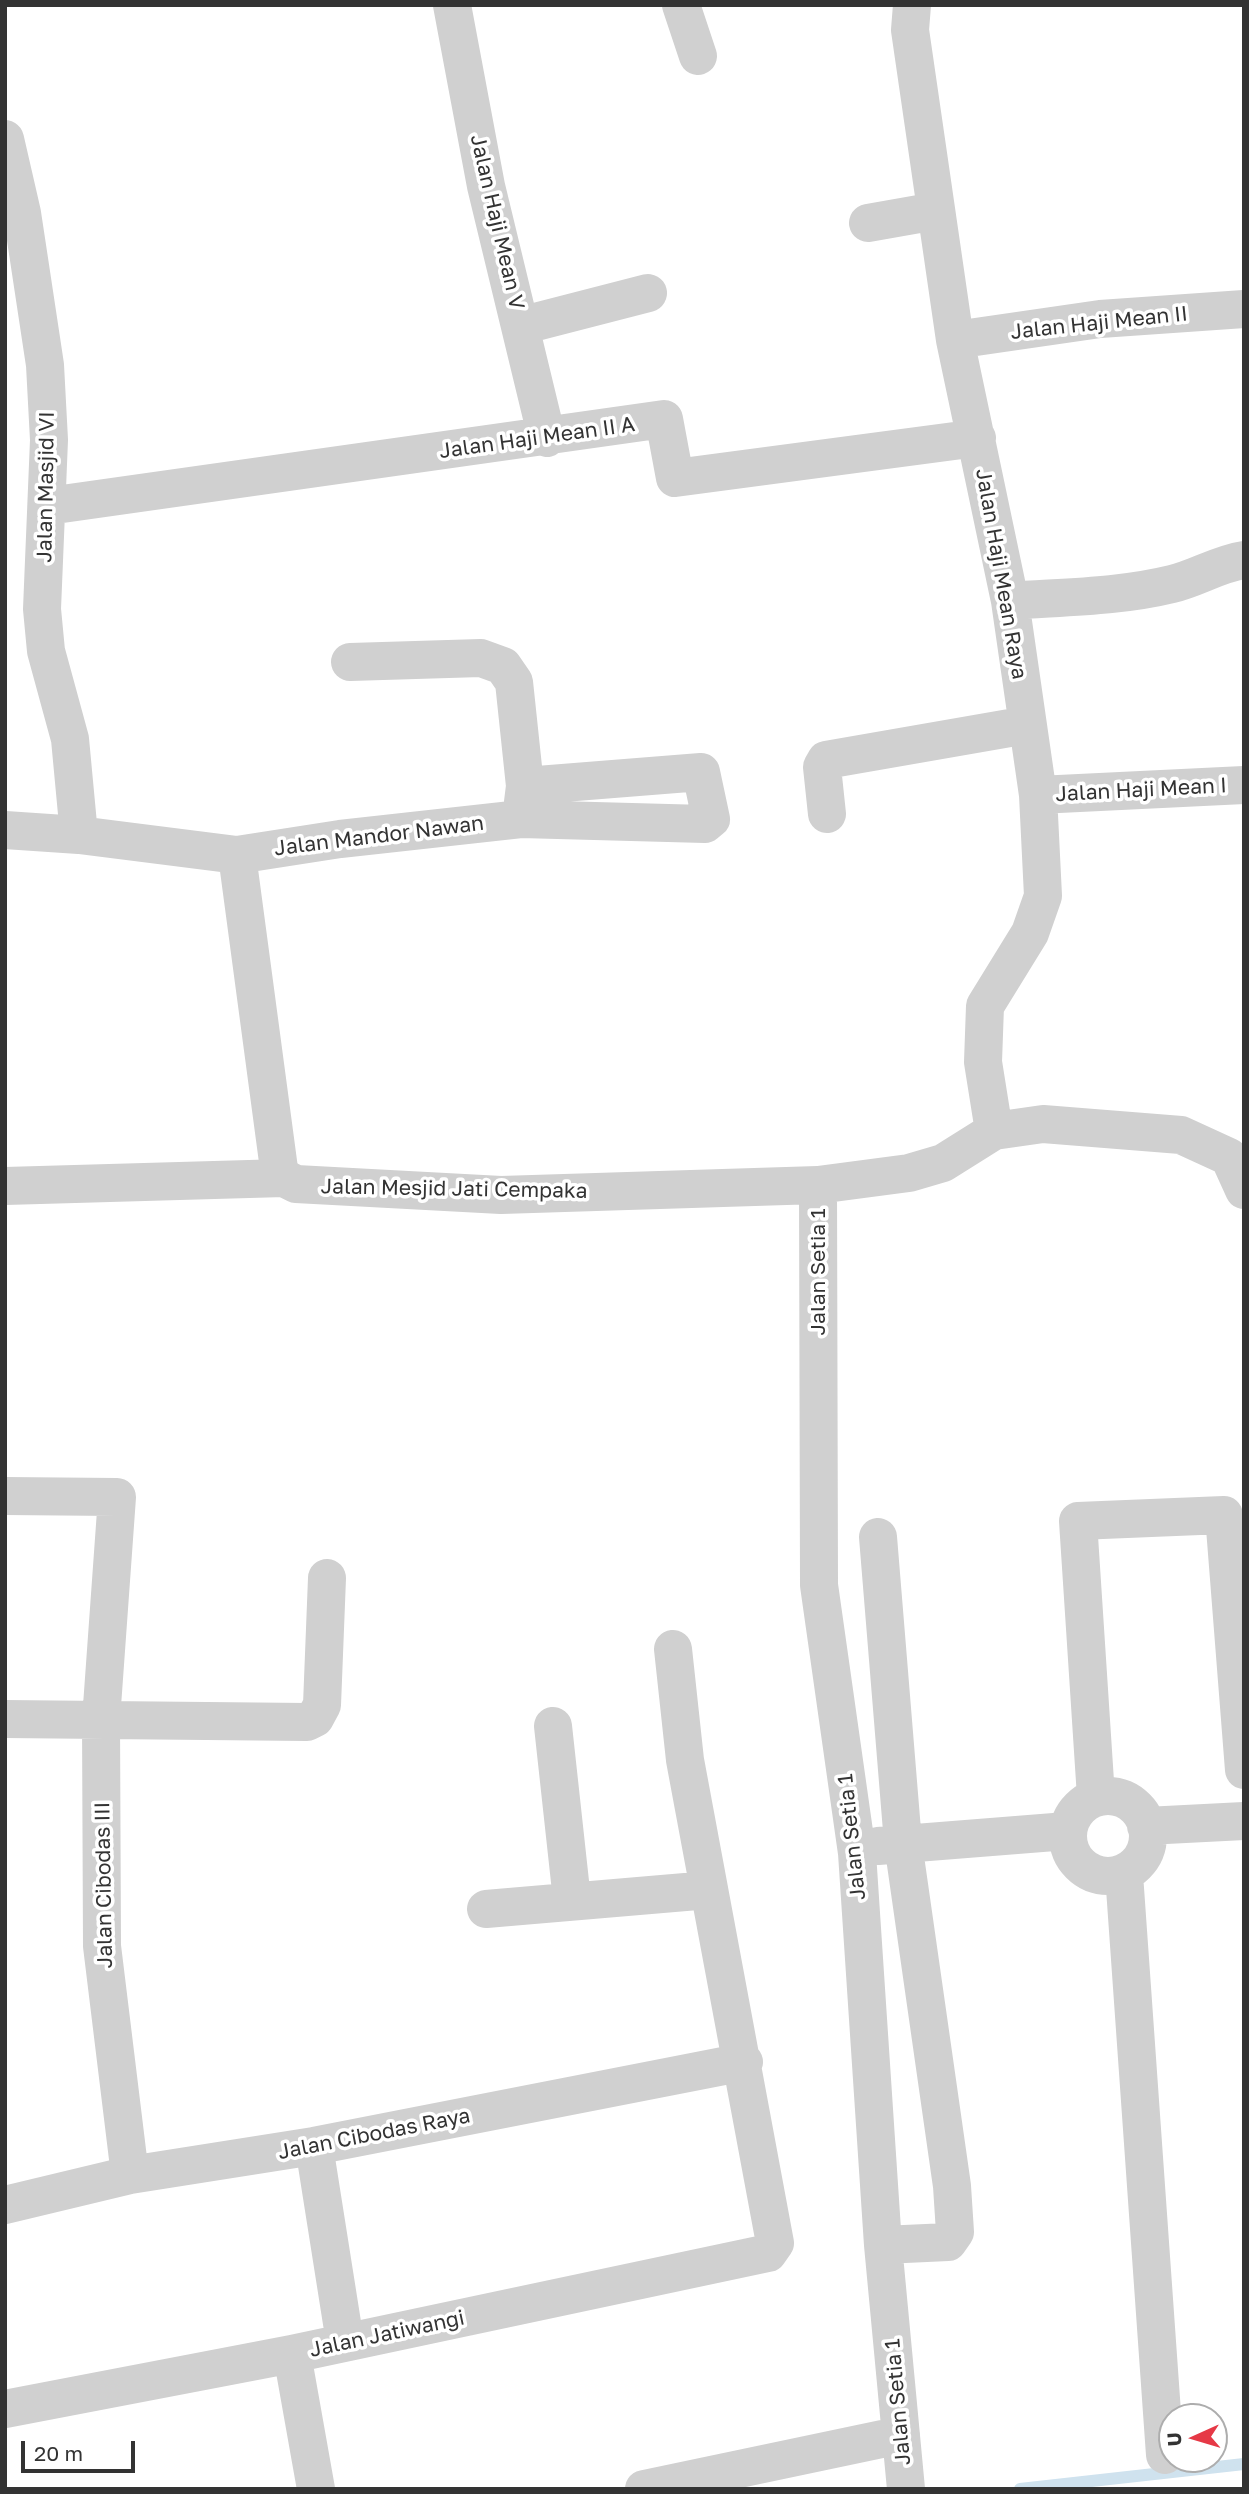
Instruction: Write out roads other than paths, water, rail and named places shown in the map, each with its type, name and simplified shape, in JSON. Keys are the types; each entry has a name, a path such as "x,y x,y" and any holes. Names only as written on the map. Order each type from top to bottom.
{"street":[{"name":"Jalan Haji Mean V","path":"452,5 486,186 547,438"},
{"path":"681,5 698,56"},
{"name":"Jalan Haji Mean Raya","path":"912,5 910,30 955,340 1010,601 1038,795 1043,896 1030,933 985,1006 983,1062 994,1131"},
{"name":"Jalan Masjid VI","path":"5,139 14,216 45,365 49,440 42,609 46,651 69,739 79,835"},
{"path":"868,223 936,211"},
{"path":"520,326 648,293"},
{"name":"Jalan Haji Mean II","path":"955,340 1100,319 1244,309"},
{"name":"Jalan Haji Mean II A","path":"48,506 547,438 664,419 675,478 977,438"},
{"path":"1010,601 1126,592 1174,584 1220,564 1244,560"},
{"name":"Jalan Mandor Nawan","path":"237,855 340,839 523,803 514,682 503,666 481,658 350,662"},
{"path":"827,814 822,767 826,760 1027,725"},
{"name":"Jalan Haji Mean I","path":"1038,795 1244,785"},
{"path":"5,830 79,835 237,855 279,1169 285,1178"},
{"path":"994,1131 1043,1124 1181,1135 1229,1157 1244,1190"},
{"name":"Jalan Mesjid Jati Cempaka","path":"5,1186 285,1178 314,1188 501,1195 818,1185 909,1173 943,1163 994,1131"},
{"name":"Jalan Setia 1","path":"818,1185 819,1585 857,1853 883,2245 905,2484"},
{"name":"Jalan Cibodas III","path":"5,1496 117,1497 101,1720 102,1946 130,2175"},
{"path":"1096,1797 1078,1521 1224,1515 1244,1770"},
{"path":"878,1537 903,1843 952,2186 955,2232 948,2242 883,2245"},
{"path":"5,1719 307,1722 315,1718 322,1705 327,1578"},
{"path":"673,1649 685,1760 744,2062"},
{"path":"553,1726 572,1900"},
{"path":"1112,1796 1127,1801 1140,1811 1146,1826 1144,1854 1135,1866 1124,1874 1102,1876 1083,1869 1070,1852 1067,1831 1072,1816 1082,1804 1096,1797 1112,1796"},
{"path":"1146,1826 1244,1821"},
{"path":"857,1853 883,1844 1067,1831"},
{"path":"1124,1874 1161,2403"},
{"path":"486,1909 709,1890"},
{"name":"Jalan Cibodas Raya","path":"5,2205 130,2175 314,2146 744,2062"},
{"name":"Jalan Jatiwangi","path":"5,2409 292,2354 768,2253 775,2243 744,2062"},
{"path":"314,2146 345,2342"},
{"path":"292,2354 316,2489"},
{"path":"644,2489 901,2435"}],"waterway":[{"path":"1020,2489 1244,2464"}]}
